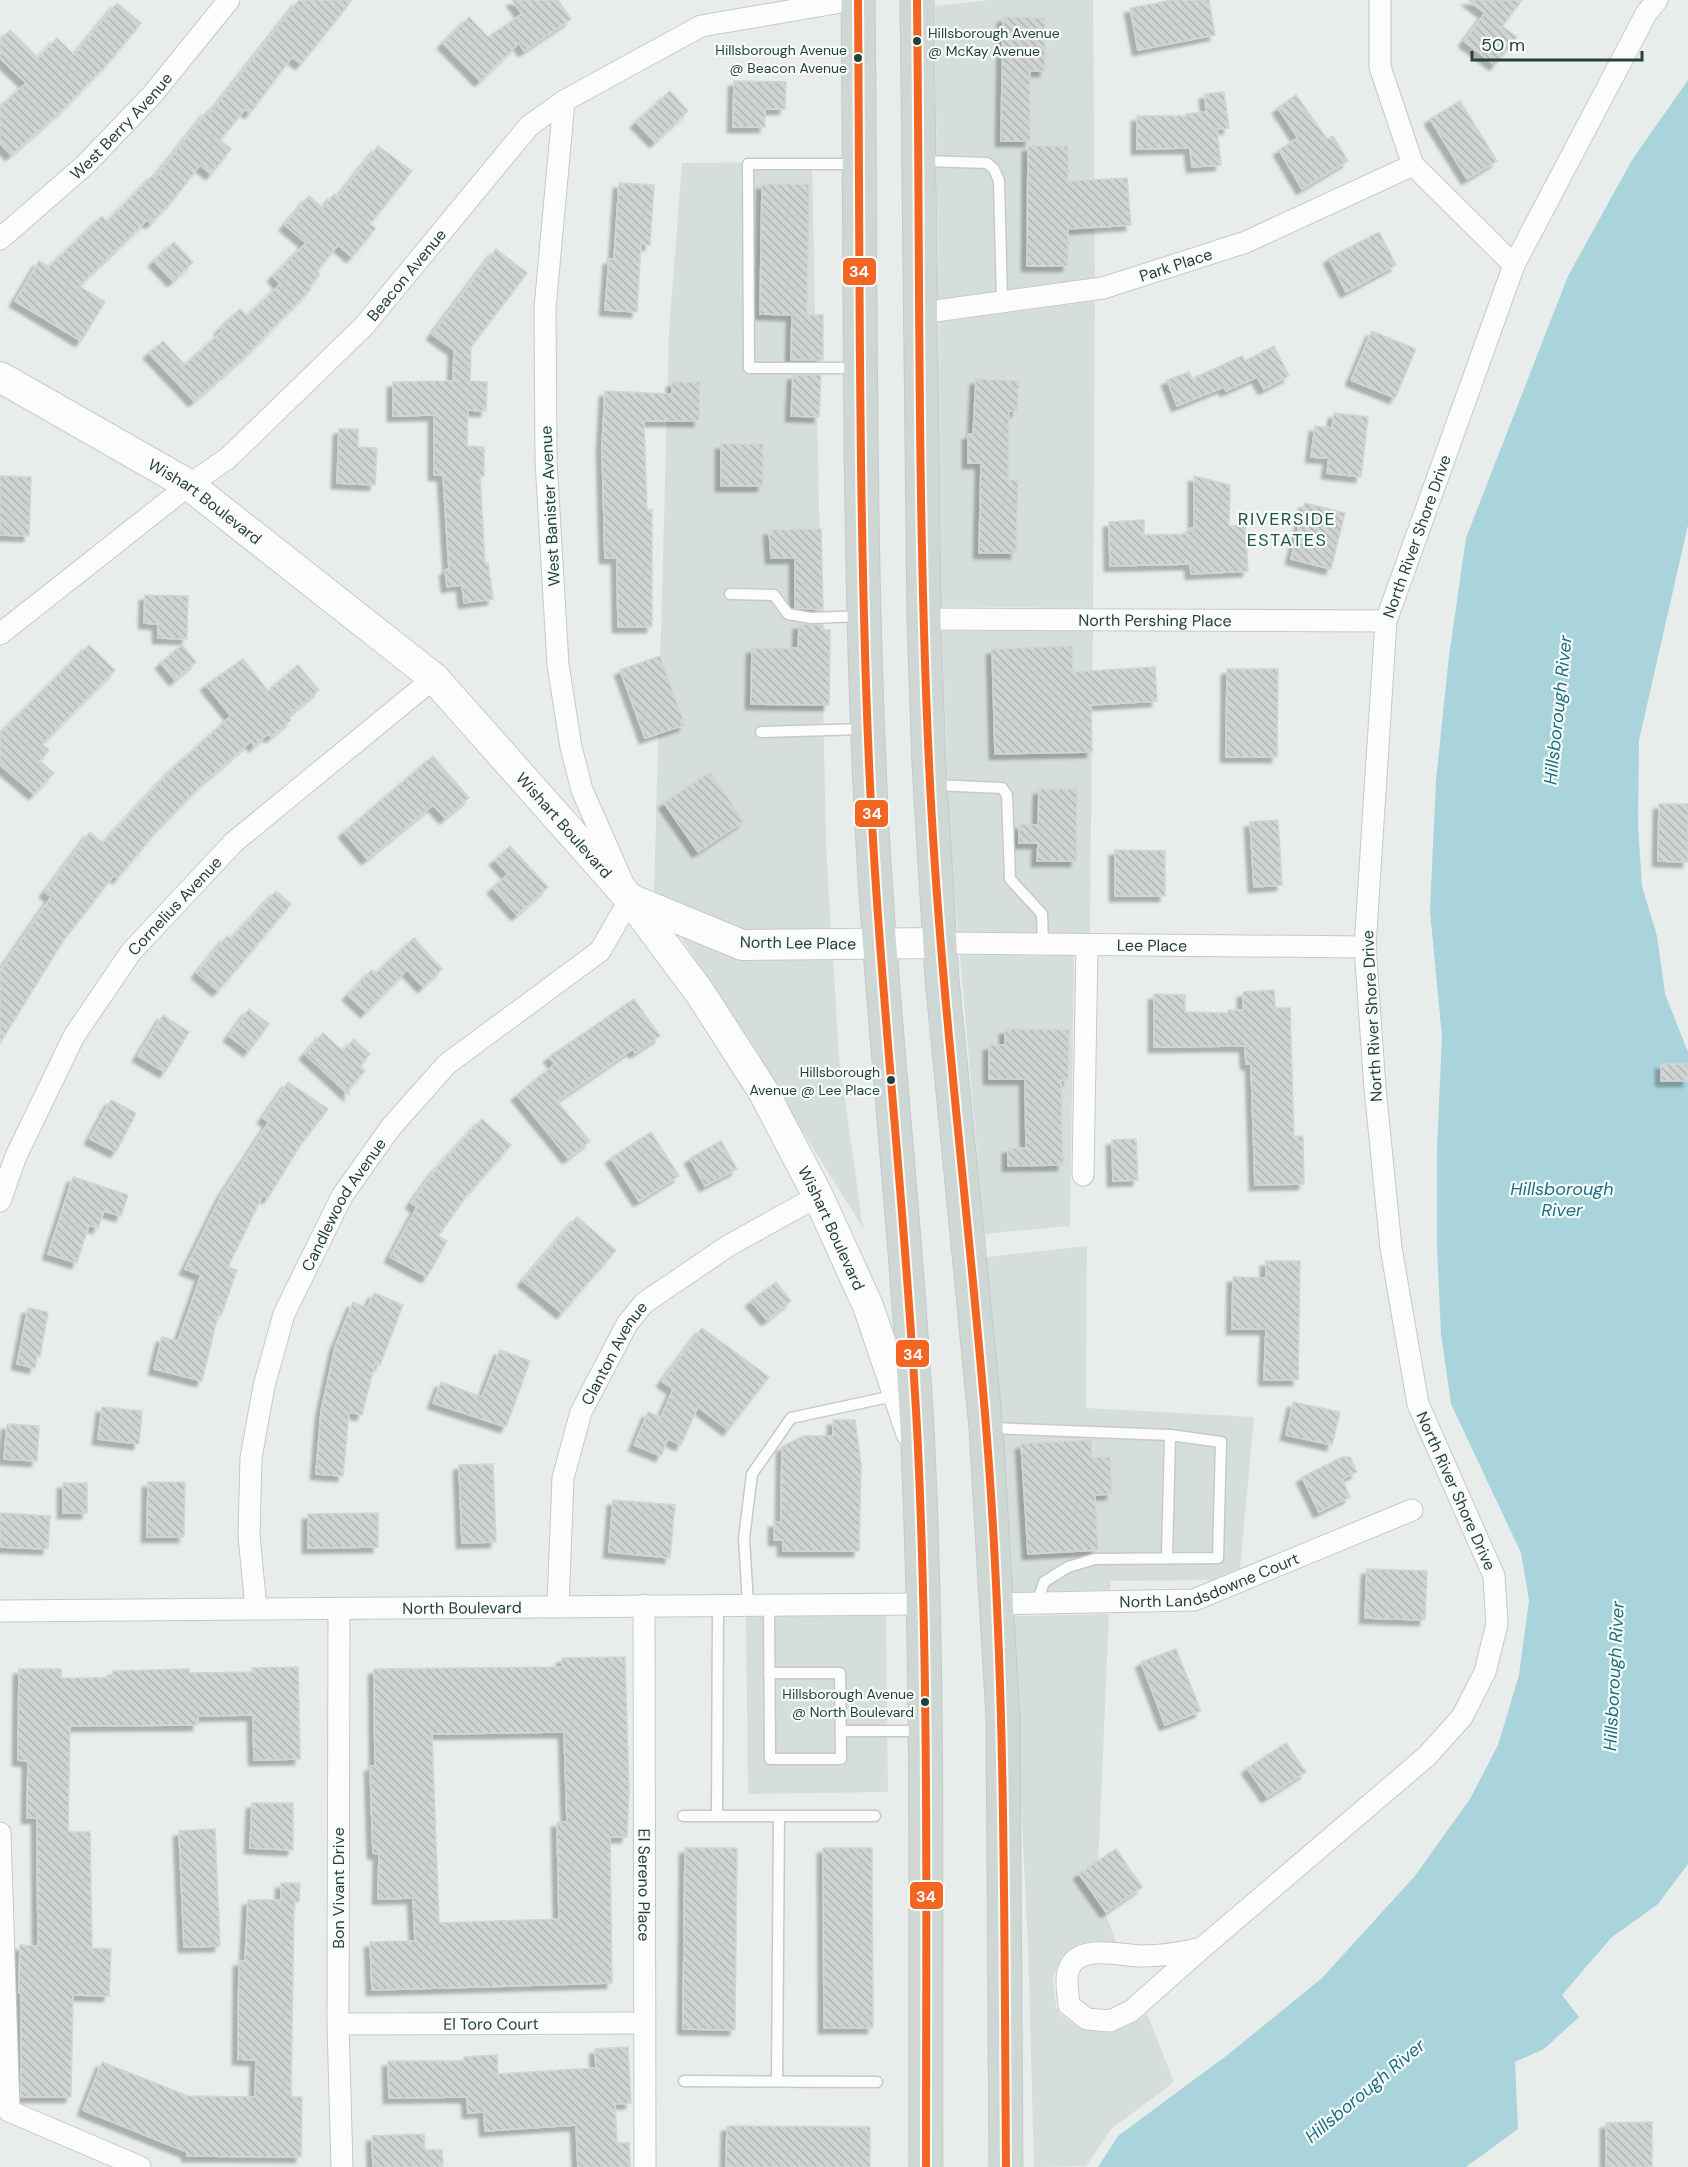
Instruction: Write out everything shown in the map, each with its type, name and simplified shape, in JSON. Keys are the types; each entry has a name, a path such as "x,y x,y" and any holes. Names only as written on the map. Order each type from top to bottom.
{"main road":[{"path":"858,0 864,616 868,729 878,943 912,1330 923,1604 926,2167"},
{"path":"917,0 924,619 930,785 939,943 986,1428 997,1604 1003,1718 1006,2155"}],"street":[{"name":"West Berry Avenue","path":"0,239 85,165 152,95 229,0"},
{"name":"Beacon Avenue","path":"0,634 189,485 228,458 364,326 529,126 564,101 701,26 854,0"},
{"path":"1380,0 1380,67 1413,165 1514,265"},
{"name":"North River Shore Drive","path":"1202,1948 1183,1953 1143,1956 1088,1954 1074,1961 1066,1976 1069,2005 1087,2019 1110,2021 1131,2011 1427,1756 1462,1717 1485,1672 1497,1624 1494,1576 1418,1404 1391,1248 1365,947 1386,621 1514,265 1646,14 1657,0"},
{"name":"West Banister Avenue","path":"564,101 545,308 546,461 558,665 571,747 582,790 630,899"},
{"name":"Park Place","path":"921,313 1103,288 1246,242 1413,165"},
{"name":"Wishart Boulevard","path":"0,377 189,485 434,678 630,899 700,993 763,1091 818,1196 868,1306 918,1451"},
{"name":"North Pershing Place","path":"924,619 1386,621"},
{"name":"Cornelius Avenue","path":"0,1201 16,1156 74,1036 132,952 234,842 434,678"},
{"name":"North Lee Place","path":"630,899 742,945 939,943"},
{"name":"Candlewood Avenue","path":"256,1610 249,1535 251,1458 264,1386 284,1314 342,1196 391,1127 447,1064 600,951 630,899"},
{"name":"Lee Place","path":"939,943 1365,947"},
{"path":"1083,1175 1087,945"},
{"name":"Clanton Avenue","path":"558,1606 563,1478 580,1412 627,1323 644,1304 728,1246 818,1196"},
{"name":"North Landsdowne Court","path":"997,1604 1194,1600 1412,1510"},
{"name":"North Boulevard","path":"0,1611 923,1604"},
{"name":"El Sereno Place","path":"645,1605 645,2167"},
{"name":"Bon Vivant Drive","path":"339,1609 339,2024 342,2167"},
{"path":"0,1833 9,2111 140,2167"},
{"name":"El Toro Court","path":"339,2024 644,2023"}],"lane":[{"path":"919,161 987,163 994,169 999,181 1002,302"},
{"path":"860,164 748,164 749,357 750,368 862,368"},
{"path":"730,594 774,595 788,614 811,618 864,616"},
{"path":"761,732 868,729"},
{"path":"930,785 1002,788 1007,795 1010,879 1042,914 1043,944"},
{"path":"748,1604 744,1538 752,1474 790,1418 899,1395"},
{"path":"986,1428 1170,1435 1221,1442 1218,1558 1095,1559 1068,1567 1044,1582 1037,1604"},
{"path":"1167,1558 1170,1435"},
{"path":"769,1604 770,1759 841,1759 840,1673 770,1673"},
{"path":"717,1816 718,1605"},
{"path":"841,1731 924,1731"},
{"path":"683,1816 875,1816"},
{"path":"777,2081 779,1816"},
{"path":"684,2081 877,2082"}],"shaded area":[{"path":"990,0 1093,0 1095,278 938,299 935,6"},
{"path":"812,162 826,844 831,932 745,933 654,893 669,332 682,163"},
{"path":"1095,301 1093,608 941,607 939,322"},
{"path":"942,631 1093,631 1090,933 958,932 950,843"},
{"path":"679,934 833,956 839,1057 863,1228"},
{"path":"960,955 1074,956 1070,1226 984,1234"},
{"path":"1087,1246 1086,1408 1254,1417 1240,1568 1212,1580 1111,1581 1110,1590 1011,1592 1006,1489 986,1257"},
{"path":"1109,1614 1097,1893 1117,1943 1082,1944 1062,1956 1053,1977 1056,2006 1060,2014 1078,2027 1109,2033 1147,2014 1174,2082 1111,2129 1086,2166 1034,2167 1028,1945 1012,1616"},
{"path":"746,1616 886,1616 888,1792 748,1794"}],"water":[{"name":"Hillsborough River","path":"1688,80 1688,525 1639,740 1638,825 1642,886 1657,936 1665,994 1688,1052 1688,1864 1658,1904 1611,1938 1562,1995 1579,2017 1544,2049 1515,2062 1518,2129 1466,2167 1098,2167 1118,2136 1230,2053 1322,1978 1414,1877 1470,1799 1498,1745 1519,1675 1529,1600 1521,1553 1451,1404 1441,1334 1437,1248 1437,1147 1442,1037 1430,911 1436,780 1449,656 1466,538 1568,276 1632,160"}],"building":[{"path":"299,0 352,0 301,64 292,57 250,113 245,109 220,140 231,149 211,174 200,165 173,200 151,223 147,220 79,286 105,302 81,341 15,301 39,261 49,267 102,216 107,222 154,174 156,176 208,110 211,112"},
{"path":"512,0 558,0 571,19 524,51 519,43 480,81 443,43 469,17 488,37 522,14"},
{"path":"1173,0 1209,0 1215,35 1138,50 1130,8"},
{"path":"1468,0 1522,0 1502,26 1517,37 1495,65 1464,41 1485,13"},
{"path":"117,3 141,23 108,63 63,109 11,155 0,143 0,107 26,83 0,58 0,40 10,30 38,58 57,38 74,55"},
{"path":"1003,17 1045,18 1045,71 1030,71 1030,141 1001,141"},
{"path":"734,81 786,82 785,109 765,109 765,127 733,127"},
{"path":"670,91 688,111 655,142 636,122"},
{"path":"1224,92 1229,128 1217,129 1221,165 1192,167 1190,148 1137,149 1137,116 1187,116 1186,114 1206,112 1205,94"},
{"path":"1296,95 1327,139 1333,136 1348,161 1302,189 1279,150 1298,138 1278,108"},
{"path":"1460,101 1497,161 1467,179 1430,119"},
{"path":"378,146 412,171 370,224 376,228 352,257 338,245 317,271 320,275 309,287 311,289 246,355 194,401 149,353 163,341 185,365 222,331 220,329 240,309 247,316 280,284 273,276 306,243 285,225 309,196 323,208 334,194 338,197"},
{"path":"1028,146 1068,146 1068,181 1127,178 1131,225 1068,229 1068,266 1027,266"},
{"path":"619,183 654,185 650,245 641,244 637,312 605,310 609,259 614,259"},
{"path":"762,184 809,184 807,315 823,315 823,360 791,360 792,315 760,314"},
{"path":"1379,232 1396,265 1346,292 1329,258"},
{"path":"174,242 193,262 173,281 154,261"},
{"path":"496,249 527,273 471,347 470,381 487,382 486,411 468,410 467,446 484,447 484,476 480,476 485,564 488,563 493,599 464,603 462,585 447,587 445,570 449,569 443,475 434,475 434,415 393,416 393,382 453,381 454,350 432,334"},
{"path":"1372,331 1416,349 1395,398 1351,380"},
{"path":"1274,346 1289,376 1264,389 1257,377 1226,391 1224,387 1177,406 1167,380 1189,372 1192,379 1242,356 1245,361"},
{"path":"793,375 821,375 819,417 791,416"},
{"path":"976,379 1019,381 1017,411 1009,411 1008,480 1018,480 1016,553 979,553 981,463 968,463 968,434 973,434"},
{"path":"672,382 700,382 699,421 644,421 647,510 652,509 652,627 618,627 617,558 605,558 602,447 605,391 672,394"},
{"path":"1334,413 1368,417 1361,477 1327,473 1329,458 1311,457 1315,426 1332,428"},
{"path":"339,429 358,429 358,447 377,448 375,485 337,483"},
{"path":"721,444 763,444 763,486 721,486"},
{"path":"0,476 31,477 29,536 0,535"},
{"path":"1194,476 1230,485 1229,526 1245,525 1248,571 1191,574 1190,564 1110,566 1109,522 1144,520 1144,535 1188,534 1188,529 1194,528"},
{"path":"1305,503 1345,513 1331,569 1291,559"},
{"path":"821,529 823,610 795,608 795,558 771,558 769,530"},
{"path":"145,595 188,596 187,639 158,638 158,624 144,623"},
{"path":"799,624 823,625 823,630 830,630 829,705 751,704 752,648 798,648"},
{"path":"89,645 115,670 42,744 49,750 40,761 54,773 34,794 0,765 0,733"},
{"path":"182,645 196,662 175,680 161,663"},
{"path":"1072,646 1073,672 1155,667 1157,701 1091,705 1092,752 995,754 992,649"},
{"path":"660,656 685,725 645,738 620,670"},
{"path":"243,659 268,691 298,665 319,690 288,716 291,720 271,737 268,734 254,746 251,741 204,782 159,828 118,878 114,875 63,941 0,1043 0,971 51,897 45,892 90,832 103,843 172,769 231,716 206,685"},
{"path":"1227,669 1278,669 1277,757 1226,757"},
{"path":"433,756 469,798 445,818 433,805 367,859 344,832"},
{"path":"710,772 744,821 698,852 664,803"},
{"path":"1039,789 1077,789 1076,861 1037,861 1038,843 1019,843 1019,824 1038,825"},
{"path":"1659,804 1688,804 1688,862 1658,861"},
{"path":"1278,820 1282,885 1254,887 1250,822"},
{"path":"510,846 548,887 517,915 493,888 508,874 495,860"},
{"path":"1115,850 1165,851 1165,896 1115,896"},
{"path":"276,891 291,904 218,991 197,973 227,936 231,939"},
{"path":"414,938 442,969 423,987 407,970 366,1012 348,995 372,970 375,974"},
{"path":"1274,990 1275,1008 1290,1008 1294,1137 1303,1136 1304,1184 1255,1185 1251,1064 1246,1064 1245,1046 1154,1047 1154,994 1185,995 1185,1012 1228,1013 1228,1010 1243,1010 1243,992"},
{"path":"634,999 660,1036 635,1053 633,1049 557,1101 590,1141 568,1158 517,1095 555,1064 549,1057"},
{"path":"249,1009 269,1024 249,1051 229,1036"},
{"path":"163,1015 189,1032 165,1072 138,1056"},
{"path":"1005,1029 1069,1030 1068,1080 1061,1080 1063,1165 1008,1166 1008,1148 1026,1148 1025,1079 989,1079 989,1045 1005,1045"},
{"path":"323,1033 343,1051 354,1039 370,1054 360,1066 365,1071 349,1088 349,1095 305,1054"},
{"path":"1661,1064 1688,1064 1688,1081 1661,1081"},
{"path":"288,1082 328,1109 301,1144 268,1198 263,1195 228,1267 237,1270 221,1316 218,1315 202,1381 154,1369 162,1337 178,1341 201,1275 185,1269 222,1194 269,1122 263,1118"},
{"path":"111,1100 136,1113 116,1152 90,1139"},
{"path":"482,1119 511,1145 467,1195 438,1236 447,1241 427,1277 390,1257 417,1207 411,1203 435,1170"},
{"path":"651,1132 679,1176 639,1201 611,1158"},
{"path":"1136,1139 1138,1180 1113,1181 1112,1140"},
{"path":"721,1141 737,1169 705,1186 690,1158"},
{"path":"73,1177 128,1195 121,1216 104,1211 98,1228 89,1225 77,1263 48,1254"},
{"path":"577,1217 616,1250 562,1313 523,1281"},
{"path":"1266,1261 1300,1261 1298,1380 1264,1380 1266,1329 1232,1329 1233,1277 1266,1278"},
{"path":"776,1282 791,1301 767,1320 751,1301"},
{"path":"374,1293 403,1305 380,1365 375,1363 362,1415 349,1412 343,1476 316,1474 321,1412 335,1347 353,1302 367,1308"},
{"path":"28,1308 48,1312 40,1357 37,1356 35,1368 17,1364"},
{"path":"702,1328 769,1377 728,1430 698,1407 681,1445 668,1439 661,1456 634,1445 648,1412 661,1417 673,1389 662,1381"},
{"path":"500,1350 530,1361 506,1427 433,1403 441,1382 482,1397"},
{"path":"1293,1402 1340,1412 1332,1445 1286,1435"},
{"path":"102,1407 142,1411 139,1444 98,1439"},
{"path":"833,1420 855,1420 861,1464 859,1551 783,1551 783,1540 774,1540 774,1522 781,1522 782,1447 803,1436 833,1436"},
{"path":"7,1424 39,1426 37,1461 4,1459"},
{"path":"1091,1440 1092,1458 1110,1457 1112,1494 1095,1495 1098,1550 1028,1554 1021,1444"},
{"path":"1342,1457 1350,1457 1357,1472 1342,1479 1350,1497 1319,1512 1302,1477"},
{"path":"493,1464 496,1542 462,1543 459,1465"},
{"path":"148,1482 185,1482 184,1537 147,1537"},
{"path":"63,1483 87,1483 87,1513 63,1513"},
{"path":"613,1500 675,1505 670,1558 609,1552"},
{"path":"0,1513 50,1516 48,1549 0,1547"},
{"path":"378,1513 378,1547 308,1548 308,1514"},
{"path":"1367,1569 1427,1571 1425,1620 1365,1618"},
{"path":"1176,1649 1201,1711 1165,1725 1141,1662"},
{"path":"625,1657 629,1792 627,1837 610,1837 612,1983 372,1990 370,1942 415,1941 413,1898 378,1899 379,1854 373,1853 370,1766 375,1766 374,1669 562,1667 562,1658","holes":["564,1732 567,1822 557,1822 559,1919 439,1923 432,1734"]},
{"path":"298,1667 300,1759 254,1760 253,1715 198,1716 198,1725 70,1726 68,1832 90,1832 92,1948 111,1949 109,1996 73,1995 71,2097 21,2097 20,1945 38,1946 37,1818 27,1818 28,1761 18,1760 19,1669 61,1669 61,1678 113,1678 113,1671 189,1669 189,1673 252,1672 252,1668"},
{"path":"1286,1743 1306,1772 1267,1797 1247,1768"},
{"path":"252,1803 293,1803 293,1850 250,1848"},
{"path":"215,1829 220,1946 184,1947 179,1831"},
{"path":"685,1848 737,1848 735,2030 683,2029"},
{"path":"823,1848 872,1848 873,2028 824,2028"},
{"path":"1116,1849 1142,1887 1106,1912 1079,1874"},
{"path":"281,1883 300,1883 299,1902 294,1902 291,2097 302,2097 301,2157 187,2156 187,2152 83,2110 102,2062 188,2096 255,2097 256,2060 238,2059 239,1961 245,1961 248,1900 281,1900"},
{"path":"628,2047 631,2103 615,2104 617,2143 629,2143 630,2167 578,2167 576,2125 485,2131 484,2112 468,2113 467,2097 389,2098 388,2061 464,2061 464,2057 497,2055 498,2074 596,2068 595,2049"},
{"path":"1652,2122 1652,2167 1606,2167 1606,2123"},
{"path":"727,2126 870,2127 870,2167 726,2167"},
{"path":"424,2134 425,2150 442,2150 443,2167 373,2167 372,2136"}],"transit line":[{"name":"34","path":"858,0 861,477 865,668 879,934 907,1277 922,1538 926,1807 926,2167"},
{"name":"34","path":"917,0 922,572 925,668 940,929 979,1343 993,1519 1003,1796 1006,2167"}],"place":[{"name":"Hillsborough Avenue @ McKay Avenue","path":"917,41"},
{"name":"Hillsborough Avenue @ Beacon Avenue","path":"858,58"},
{"name":"Hillsborough Avenue @ Lee Place","path":"891,1080"},
{"name":"Hillsborough Avenue @ North Boulevard","path":"925,1702"}],"district":[{"name":"RIVERSIDE ESTATES","path":"1287,529"}]}
